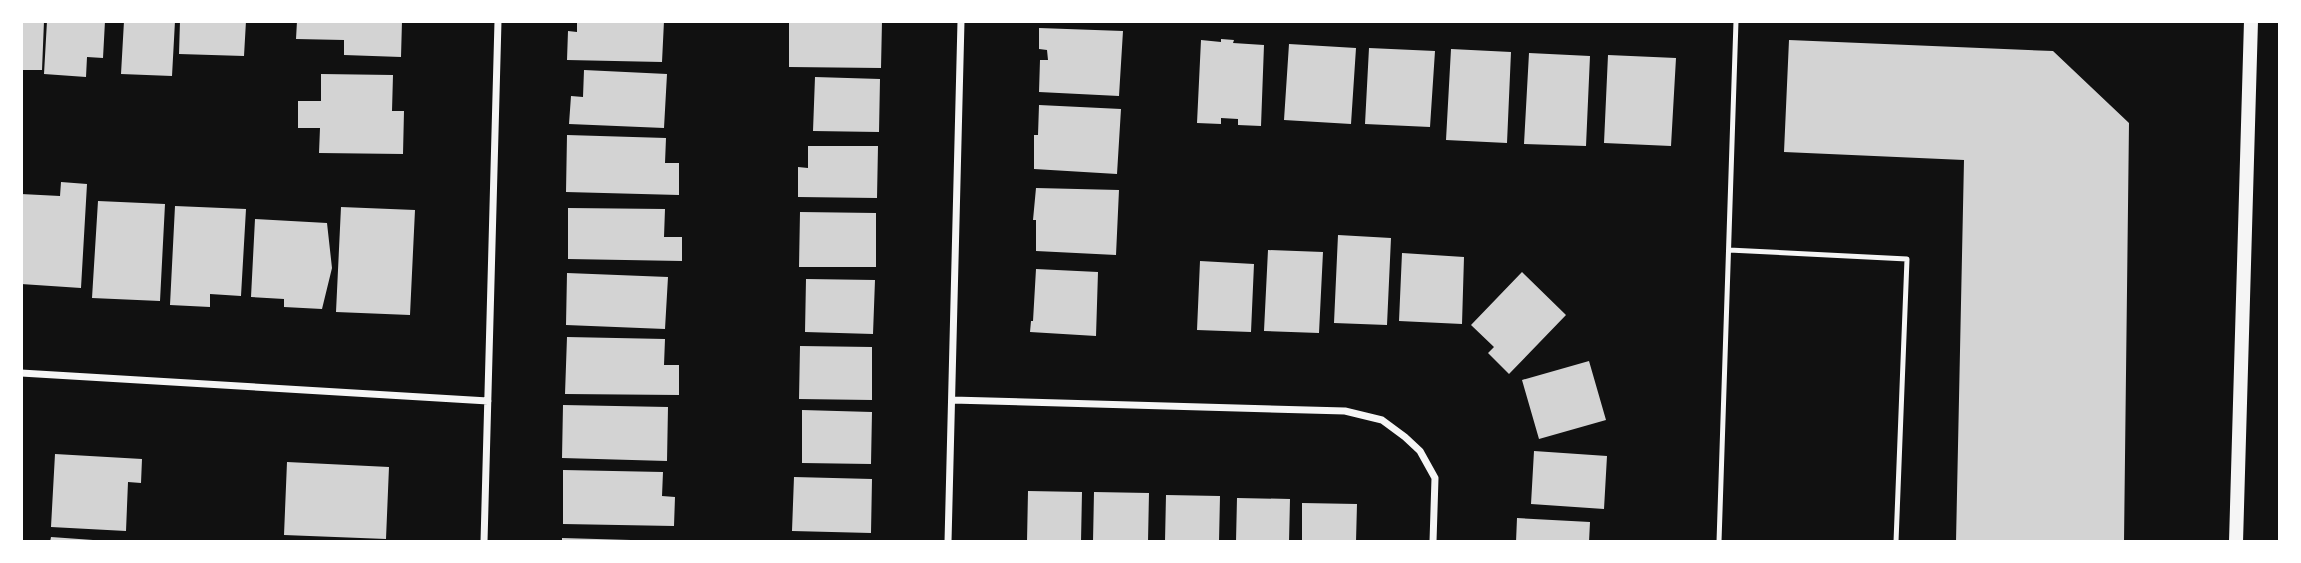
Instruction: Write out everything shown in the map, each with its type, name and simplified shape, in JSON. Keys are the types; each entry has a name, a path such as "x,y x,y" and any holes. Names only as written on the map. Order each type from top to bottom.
{"main road":[{"path":"2236,542 2251,21"}],"street":[{"path":"484,542 498,21"},
{"path":"948,542 961,21"},
{"path":"21,373 488,401"},
{"path":"952,400 1345,411 1382,420 1420,451 1435,478 1433,542"}],"lane":[{"path":"1719,542 1736,21"},
{"path":"1729,250 1907,259 1896,542"}],"building":[{"path":"21,21 44,21 42,70 21,70"},
{"path":"47,21 105,21 103,58 87,57 86,77 44,74"},
{"path":"124,21 175,21 172,76 121,74"},
{"path":"180,21 246,21 244,56 179,54"},
{"path":"297,21 402,21 401,57 344,55 344,40 296,39"},
{"path":"577,21 664,21 662,62 567,60 568,31 577,32"},
{"path":"789,21 882,21 881,68 789,67"},
{"path":"1039,28 1123,31 1119,96 1039,92 1040,60 1048,60 1047,50 1039,49"},
{"path":"1221,39 1234,40 1233,43 1264,45 1261,126 1238,125 1238,119 1221,118 1221,124 1197,123 1201,40 1221,42"},
{"path":"1789,40 2053,51 2129,123 2124,542 1956,542 1964,160 1784,152"},
{"path":"1289,44 1356,48 1351,124 1284,120"},
{"path":"1369,48 1435,51 1430,127 1365,124"},
{"path":"1451,49 1511,52 1507,143 1446,140"},
{"path":"1529,53 1590,56 1586,146 1524,144"},
{"path":"1608,55 1676,58 1671,146 1604,143"},
{"path":"584,70 667,74 664,128 569,124 571,96 583,97"},
{"path":"321,74 393,75 392,111 404,111 403,154 319,153 320,128 298,128 298,101 321,101"},
{"path":"815,77 880,79 879,132 813,131"},
{"path":"1039,105 1121,109 1117,174 1034,169 1034,135 1038,135"},
{"path":"567,135 666,138 665,163 679,163 679,195 566,192"},
{"path":"808,146 878,146 877,198 798,197 798,167 808,168"},
{"path":"61,182 87,184 81,288 21,284 21,194 60,196"},
{"path":"1036,188 1119,190 1116,255 1036,251 1036,220 1033,220"},
{"path":"98,201 165,204 160,301 92,298"},
{"path":"175,206 246,209 241,296 210,294 210,307 170,305"},
{"path":"341,207 415,210 410,315 336,312"},
{"path":"568,208 665,209 664,237 682,237 682,261 568,259"},
{"path":"800,212 876,213 876,267 799,267"},
{"path":"255,219 327,223 332,268 322,309 284,307 284,299 251,297"},
{"path":"1338,235 1391,238 1387,325 1334,323"},
{"path":"1268,250 1323,252 1319,333 1264,331"},
{"path":"1402,253 1464,257 1462,324 1399,321"},
{"path":"1200,261 1254,264 1251,332 1197,330"},
{"path":"1036,269 1098,272 1096,336 1030,332"},
{"path":"1522,272 1566,315 1509,374 1488,353 1494,347 1471,325"},
{"path":"567,273 668,277 665,329 566,325"},
{"path":"806,279 875,280 873,334 805,332"},
{"path":"567,337 665,339 664,365 679,365 679,395 565,394"},
{"path":"800,346 872,347 872,400 799,399"},
{"path":"1589,361 1606,420 1539,439 1522,380"},
{"path":"563,405 668,407 667,461 562,458"},
{"path":"802,410 872,412 871,464 802,463"},
{"path":"1534,451 1607,456 1604,509 1531,504"},
{"path":"55,454 142,459 141,483 128,482 126,531 51,527"},
{"path":"287,462 389,467 386,539 284,535"},
{"path":"563,470 663,472 662,496 675,497 674,526 563,524"},
{"path":"794,477 872,479 871,533 792,531"},
{"path":"1028,491 1082,492 1081,542 1027,542"},
{"path":"1094,492 1149,493 1148,542 1093,542"},
{"path":"1166,495 1220,496 1219,542 1165,542"},
{"path":"1237,498 1290,499 1289,542 1236,542"},
{"path":"1302,503 1357,504 1356,542 1302,542"},
{"path":"1517,518 1590,522 1589,542 1516,542"},
{"path":"51,537 93,540 93,542 50,542"},
{"path":"562,538 631,540 631,542 562,542"}]}
